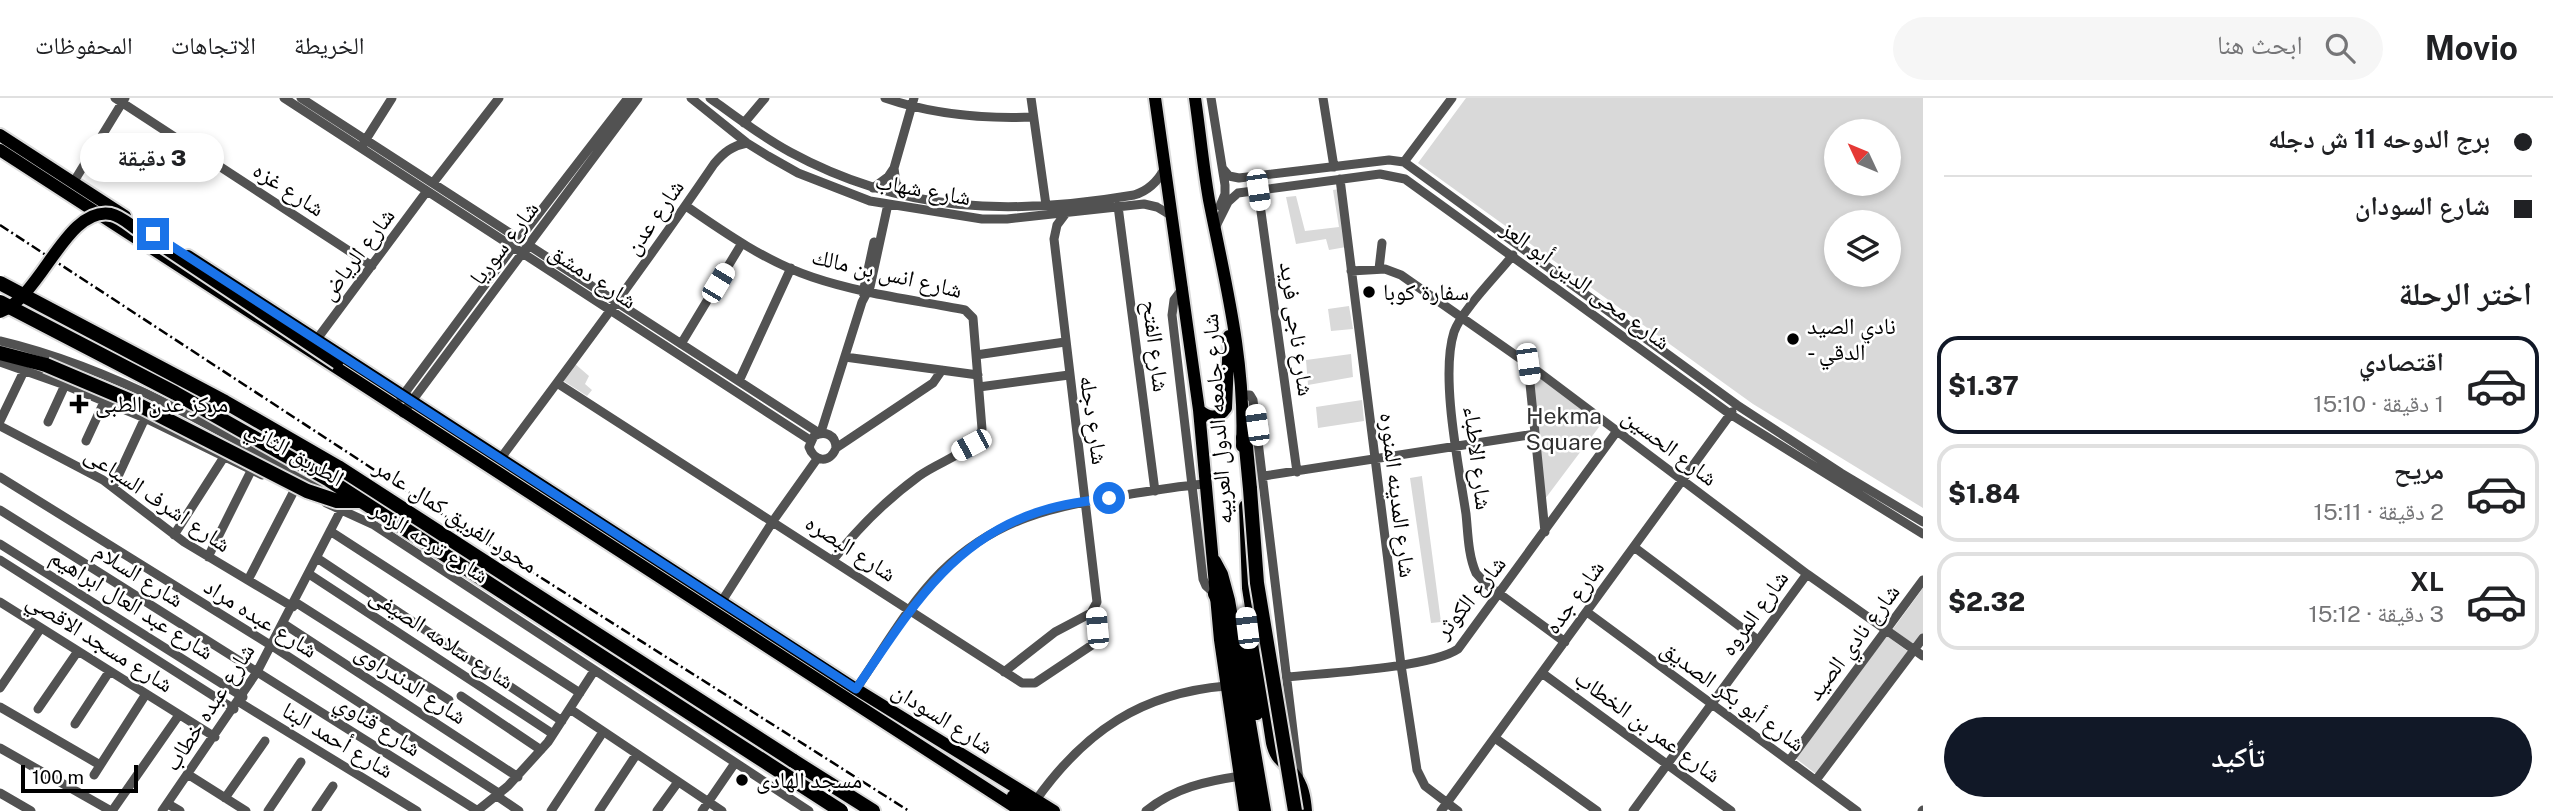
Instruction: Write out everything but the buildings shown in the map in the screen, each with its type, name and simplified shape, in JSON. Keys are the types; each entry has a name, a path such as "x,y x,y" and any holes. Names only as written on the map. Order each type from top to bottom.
{"highway":[{"name":"محور الفريق كمال عامر","path":"0,283 183,379 317,454 873,811"},
{"name":"محور الفريق كمال عامر","path":"0,302 228,422 360,501 841,811"},
{"path":"0,353 46,365 131,401 317,495 347,503 360,501"},
{"path":"1243,438 1246,447 1257,583 1295,811"},
{"path":"1215,594 1224,613 1251,728 1257,811"}],"main road":[{"path":"1149,98 1158,116"},
{"name":"شارع جامعه الدول العربيه","path":"1155,98 1199,410 1199,484 1213,558 1226,686 1245,811"},
{"name":"شارع جامعه الدول العربيه","path":"1195,98 1214,222 1231,307 1241,395 1248,588 1274,753 1299,781 1307,811"},
{"name":"شارع السودان","path":"0,135 501,458 924,748 1021,811"},
{"name":"شارع السودان","path":"0,150 359,386 856,689 1037,805 1054,811"},
{"path":"0,312 14,306 30,290 77,226 94,216 111,214 337,363 359,386"},
{"path":"1199,410 1206,416 1213,417 1226,408 1231,307"},
{"path":"1213,558 1222,574 1229,600 1265,811"},
{"path":"1248,588 1243,604 1251,728 1272,811"},
{"path":"924,748 939,751 1037,805"}],"street":[{"name":"شارع دمشق","path":"301,98 363,144"},
{"path":"363,144 392,98"},
{"name":"شارع الرياض","path":"317,339 499,98"},
{"name":"شارع سوريا","path":"398,410 628,98"},
{"name":"شارع سوريا","path":"520,246 638,98"},
{"name":"شارع شهاب","path":"691,98 747,143 798,173 870,201 982,219 1007,219 1144,204 1157,207 1173,216"},
{"name":"شارع شهاب","path":"710,98 744,123 811,163 873,188 904,195 979,207 1046,205 1142,193"},
{"path":"744,123 765,98"},
{"path":"885,98 972,117 1033,117"},
{"path":"1031,98 1046,205"},
{"path":"1212,98 1225,194 1214,222"},
{"path":"1323,98 1334,167"},
{"path":"1223,169 1229,176 1239,178 1389,160 1404,162 1452,98"},
{"path":"73,183 121,99"},
{"name":"شارع غزه","path":"121,99 372,265"},
{"name":"شارع دمشق","path":"287,99 363,144 615,307 810,440"},
{"path":"873,188 888,177 894,168 913,102"},
{"name":"شارع عدن","path":"501,458 615,307 723,153 747,143"},
{"name":"شارع محى الدين أبو العز","path":"1404,162 1737,405 1841,473 1923,522"},
{"path":"1144,204 1146,197 1142,193 1166,167"},
{"path":"894,168 896,183 904,195"},
{"name":"شارع محى الدين أبو العز","path":"1238,193 1380,174 1405,179 1730,414 1923,534"},
{"path":"1214,222 1238,193 1234,184 1239,178"},
{"name":"شارع المدينه المنوره","path":"1340,179 1374,461 1417,770 1425,786 1444,807 1458,811"},
{"name":"شارع ناجى فريد","path":"1258,190 1297,472"},
{"path":"817,459 809,447 810,440 820,433 866,291 885,204"},
{"name":"شارع انس بن مالك","path":"686,206 742,243 812,277 970,313 973,317 982,429 979,439 895,494 852,536 833,560"},
{"name":"شارع الفتح","path":"1118,206 1155,491"},
{"name":"شارع دجله","path":"1066,213 1057,225 1054,239 1086,501 1097,601 1095,608"},
{"path":"681,344 742,243"},
{"path":"1379,269 1382,243"},
{"name":"شارع الاطباء","path":"1513,256 1462,318 1455,331 1450,358 1456,447 1473,567 1481,580 1565,642"},
{"path":"739,381 791,268"},
{"name":"شارع الحسين","path":"1351,271 1379,269 1397,273 1528,364 1807,574 1923,656"},
{"path":"1183,288 1176,295 1172,310 1199,484 1203,579 1215,594"},
{"name":"شارع دمشق","path":"615,307 681,344 820,433"},
{"name":"الطريق الثاني","path":"0,341 54,356 165,404 255,451 359,512 374,525"},
{"path":"976,355 1065,342"},
{"path":"845,357 978,375"},
{"name":"شارع ترعه الزمر","path":"0,362 145,418 251,471 374,525 809,811"},
{"path":"1528,364 1545,532"},
{"path":"817,459 827,460 836,448 933,383 942,370"},
{"path":"0,421 24,371"},
{"path":"979,387 1069,375"},
{"name":"شارع البصره","path":"557,383 1022,683 1035,683 1089,648 1096,634 1095,608"},
{"path":"48,422 65,385"},
{"path":"1241,395 1250,395 1253,398 1299,781"},
{"path":"86,441 104,402"},
{"name":"شارع جده","path":"1444,807 1737,405"},
{"path":"113,486 145,418"},
{"name":"شارع اشرف السباعى","path":"0,426 113,486 174,535 208,557 294,605 449,700"},
{"name":"شارع الكوثر","path":"1287,677 1401,665 1445,656 1458,649 1617,431"},
{"path":"820,433 834,439 836,448"},
{"path":"1264,476 1535,434"},
{"path":"174,535 224,457"},
{"path":"719,606 773,521 817,459"},
{"path":"208,557 251,471"},
{"name":"شارع عبده مراد","path":"0,477 272,646 499,795 519,811"},
{"path":"856,689 940,573 976,543 1007,525 1040,511 1086,501 1199,484"},
{"path":"248,580 295,489"},
{"name":"شارع السلام","path":"0,510 257,672"},
{"name":"شارع عبده خطاب","path":"165,807 239,703 284,624 341,510"},
{"path":"330,531 580,693"},
{"name":"شارع عبد العال ابراهيم","path":"0,544 239,703"},
{"path":"1634,547 1758,640"},
{"path":"317,558 562,721"},
{"path":"0,560 239,703"},
{"path":"472,590 485,590 500,582 500,576 492,561"},
{"name":"شارع سلامه الصيفى","path":"309,574 554,734"},
{"name":"شارع المروه","path":"1633,811 1807,574"},
{"name":"شارع نادي الصيد","path":"1789,761 1923,580"},
{"path":"532,630 524,613 524,599 532,593 549,596"},
{"name":"شارع مسجد الاقصي","path":"2,607 41,628 215,737"},
{"path":"1004,671 1037,644 1091,613 1095,608"},
{"name":"شارع أبو بكر الصديق","path":"1587,612 1857,811"},
{"name":"شارع الدندراوى","path":"284,624 518,777"},
{"path":"0,688 41,628"},
{"path":"1815,780 1923,638"},
{"path":"38,709 78,651"},
{"path":"478,811 518,777 541,750 594,671"},
{"path":"75,724 109,672"},
{"name":"شارع قناوي","path":"257,672 478,811"},
{"name":"شارع عمر بن الخطاب","path":"1542,673 1731,811"},
{"path":"1037,805 1072,756 1098,733 1127,713 1170,695 1200,688 1226,686"},
{"path":"93,775 146,694"},
{"path":"461,696 541,750"},
{"name":"شارع أحمد البنا","path":"239,703 418,811"},
{"path":"0,707 100,765"},
{"path":"570,709 722,811"},
{"path":"0,748 111,811 179,715"},
{"path":"551,811 603,732"},
{"path":"702,811 739,766 756,765 762,759 765,751 764,738"},
{"path":"1495,738 1597,811"},
{"path":"225,798 265,741"},
{"path":"600,811 636,755"},
{"path":"762,781 771,761 778,756 791,755"},
{"path":"268,811 301,762"},
{"path":"188,775 246,811"},
{"path":"1146,811 1162,799 1194,785 1241,776"},
{"path":"657,811 678,782"},
{"path":"316,811 333,786"},
{"path":"0,793 31,811"},
{"path":"165,807 180,811"}],"green space":[{"name":"نادي الصيد - الدقي","path":"1466,98 1923,98 1923,508 1753,404 1418,163"},
{"path":"1340,189 1346,247 1329,250 1326,239 1296,244 1286,197 1296,196 1305,231 1339,227 1333,190"},
{"path":"1349,306 1353,329 1331,331 1328,309"},
{"path":"1351,354 1353,377 1308,385 1306,360"},
{"path":"574,363 589,376 585,384 592,390 587,396 562,380"},
{"name":"Hekma Square","path":"1523,365 1602,423 1542,503 1535,434"},
{"path":"1362,400 1364,421 1318,428 1316,407"},
{"path":"1422,476 1441,622 1431,623 1410,478"},
{"path":"1923,588 1923,633 1914,645 1893,629"},
{"path":"1887,636 1910,653 1816,774 1794,757"}],"railway":[{"path":"0,225 480,539 909,811"}],"place":[{"name":"سفارة كوبا","path":"1369,292"},
{"name":"نادي الصيد - الدقي","path":"1793,339"},
{"name":"مركز عدن الطبى","path":"79,404"},
{"name":"مسجد الهادى","path":"742,780"}],"route":[{"path":"153,234 856,689 924,591 957,557 996,530 1040,511 1109,498"}]}
